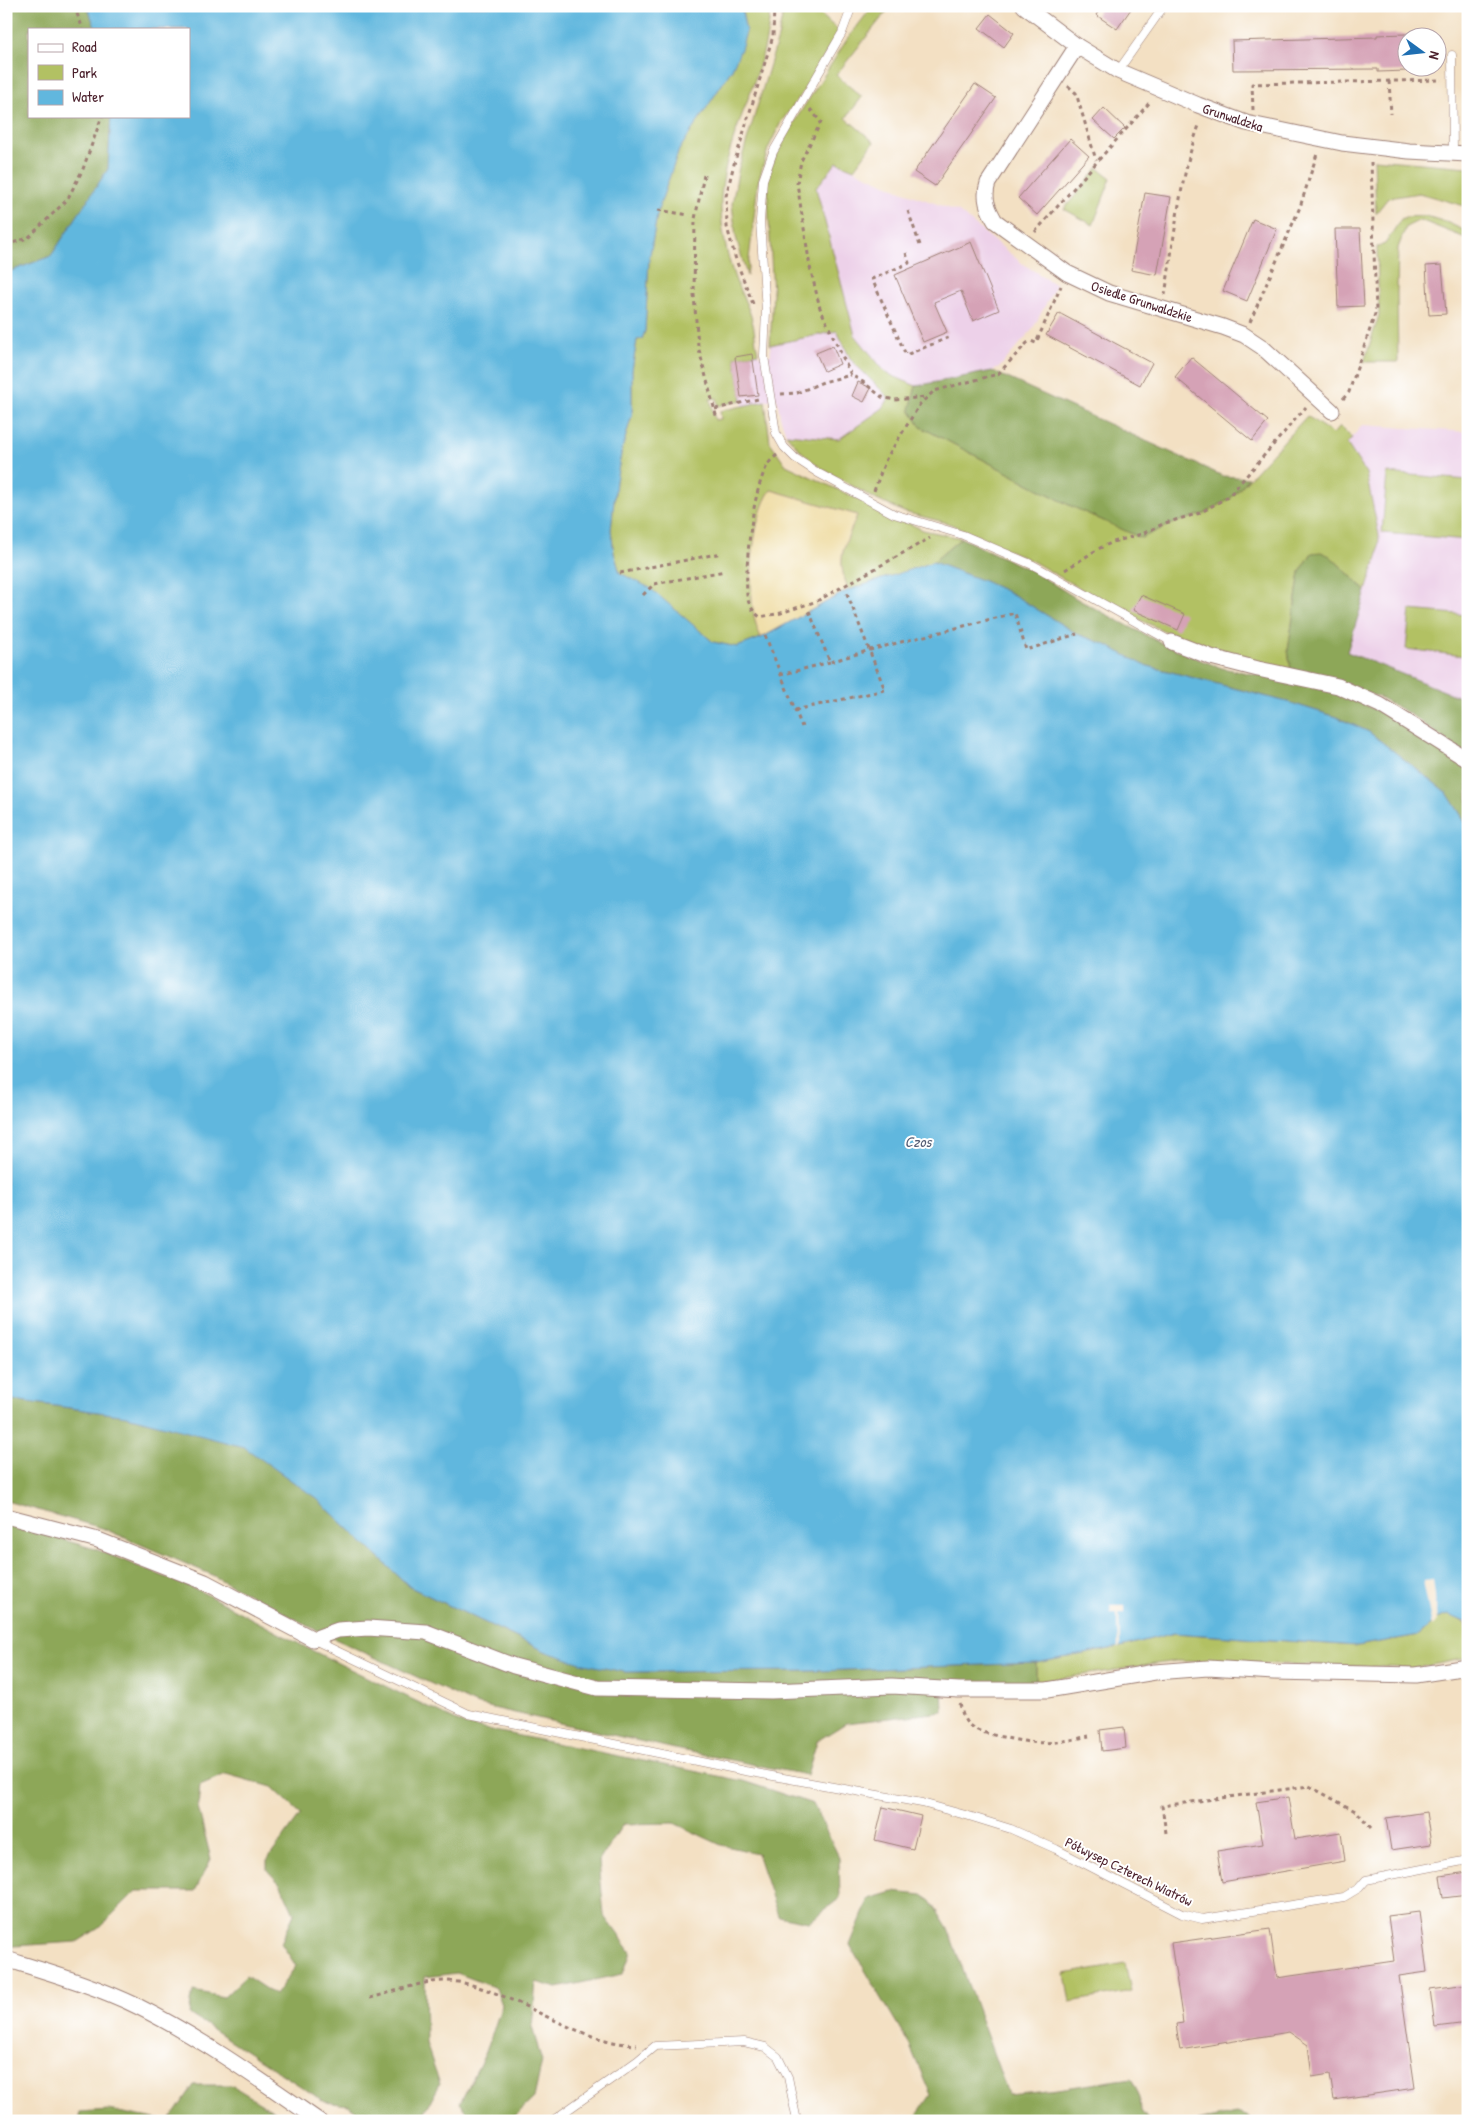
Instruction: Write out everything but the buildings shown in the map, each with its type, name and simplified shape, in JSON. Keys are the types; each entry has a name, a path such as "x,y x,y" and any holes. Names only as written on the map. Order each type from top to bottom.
{"street":[{"name":"Grunwaldzka","path":"1024,6 1077,46 1118,71 1198,106 1246,123 1342,143 1460,154"},
{"name":"Osiedle Grunwaldzkie","path":"1077,46 988,183 985,191 988,210 995,221 1067,274 1109,293 1163,308 1244,336 1262,347 1332,411"},
{"path":"1172,642 1211,656 1258,669 1338,686 1380,705 1468,760"},
{"path":"6,1516 98,1540 205,1582 313,1640 338,1630 368,1628 426,1632 514,1666 597,1688 771,1691 892,1686 959,1690 1047,1690 1156,1672 1208,1668 1274,1672 1416,1675 1468,1667"},
{"path":"6,1960 82,1983 138,2007 230,2059 319,2121"}],"lane":[{"path":"852,6 842,33 773,152 763,180 760,222 766,311 764,356 776,434 784,447 795,458 818,473 894,514 947,529 1032,565 1172,642"},
{"path":"1118,71 1164,6"},
{"path":"1452,55 1451,80 1460,154"},
{"name":"Półwysep Czterech Wiatrów","path":"313,1640 469,1714 922,1803 1011,1829 1056,1849 1182,1914 1202,1919 1344,1897 1359,1888 1366,1880 1468,1860"},
{"path":"552,2121 655,2046 744,2042 765,2047 778,2057 788,2077 797,2121"}],"path":[{"path":"74,6 82,28"},
{"path":"757,313 744,286 727,227 726,196 734,164 774,36 774,6"},
{"path":"1058,76 1076,92 1096,161"},
{"path":"1253,106 1252,84 1451,80"},
{"path":"1389,81 1390,114"},
{"path":"803,101 821,122 801,161 797,183 810,267 820,308 850,375 863,382 882,397 895,400 927,397"},
{"path":"1025,244 1096,161 1152,101"},
{"path":"6,245 28,238 67,200 83,169 101,118"},
{"path":"1163,308 1179,209 1192,148 1200,122"},
{"path":"1244,336 1300,207 1318,154"},
{"path":"1332,411 1349,392 1376,311 1370,161"},
{"path":"704,175 695,219 694,295 698,346 717,419"},
{"path":"658,210 689,215"},
{"path":"908,211 921,248"},
{"path":"906,253 909,263 872,279 906,355 950,336"},
{"path":"871,501 886,459 920,404 934,391 998,374 1027,343 1031,341 1036,343 1067,274"},
{"path":"792,392 850,375"},
{"path":"715,409 771,396"},
{"path":"1058,581 1065,569 1098,549 1113,542 1142,534 1165,523 1200,513 1229,496 1301,414"},
{"path":"784,447 767,465 759,486 749,536 747,596 753,612 760,617 781,613 817,601 947,529"},
{"path":"620,573 722,553"},
{"path":"643,595 654,584 725,572"},
{"path":"795,710 885,690 846,591"},
{"path":"809,611 830,662"},
{"path":"780,675 1015,613 1026,650 1076,634"},
{"path":"765,635 802,727"},
{"path":"959,1700 964,1718 969,1725 986,1733 1024,1742 1042,1744 1089,1736"},
{"path":"1166,1833 1162,1806 1309,1786 1357,1812 1371,1828"},
{"path":"370,1998 428,1981 447,1981 475,1985 543,2013 590,2036 620,2044 655,2046"}],"shaded area":[{"path":"837,162 901,191 959,212 1023,264 1056,285 1032,330 999,368 916,386 886,373 855,335 816,188"},
{"path":"837,331 851,360 889,398 883,408 839,439 786,434 777,398 743,406 735,357 758,353 759,356 771,355 770,345"},
{"path":"1362,425 1468,432 1468,706 1464,699 1347,652 1378,555 1379,535 1366,473 1347,444"}],"green space":[{"path":"6,6 87,6 96,28 28,28 28,118 111,118 108,169 51,256 6,273"},
{"path":"741,6 770,6 768,31 755,79 730,150 724,174 721,209 727,253 737,284 751,315 758,353 735,357 742,400 718,406 717,398 710,399 715,420 721,419 720,411 765,401 770,442 786,465 923,530 961,538 933,562 849,590 842,569 842,560 845,544 857,515 771,490 759,516 753,551 752,602 755,621 761,638 737,647 713,642 664,601 620,573 614,553 611,530 616,481 622,449 632,415 632,370 637,340 642,339 645,331 649,260 658,210 679,150 732,69 746,32"},
{"path":"782,6 825,6 819,13 839,31 801,95 781,122 768,149 758,183 747,276 736,237 732,204 739,167 778,38 783,12"},
{"path":"873,6 891,6 836,75 862,97 846,118 874,142 854,169 837,162 816,188 855,335 886,373 916,386 910,410 921,427 1071,506 1141,538 1176,522 1204,514 1231,498 1307,416 1333,434 1340,426 1352,438 1347,444 1366,473 1379,535 1378,554 1366,591 1330,556 1312,553 1300,572 1288,650 1291,670 1200,647 1116,609 1034,562 981,537 948,523 904,512 877,500 821,468 801,451 786,434 839,439 883,408 889,398 851,360 837,331 770,345 773,294 767,183 772,165 798,116 848,38"},
{"path":"1374,159 1468,167 1468,207 1419,193 1388,198 1376,213"},
{"path":"1098,168 1111,178 1093,225 1064,209"},
{"path":"1426,216 1446,222 1468,232 1468,239 1420,220 1406,227 1398,248 1398,362 1364,362 1379,315 1377,247 1385,244 1401,219 1405,217"},
{"path":"992,371 1223,476 1249,478 1231,498 1204,514 1176,522 1141,538 1071,506 921,427 910,410 916,386"},
{"path":"1387,473 1468,480 1468,540 1382,533"},
{"path":"961,538 1034,572 1079,600 1157,641 1203,661 1222,668 1310,685 1346,696 1388,716 1468,769 1468,826 1447,793 1369,732 1336,717 1291,703 1144,665 1104,644 1077,634 1012,594 984,581 933,562"},
{"path":"1321,552 1330,556 1366,591 1347,652 1464,699 1468,706 1468,756 1410,714 1379,697 1291,670 1288,650 1300,572 1312,553"},
{"path":"1410,610 1468,615 1464,656 1406,649"},
{"path":"6,1399 127,1416 244,1446 316,1498 410,1587 547,1652 625,1672 817,1671 1036,1663 1036,1682 942,1686 943,1712 846,1723 817,1741 807,1775 675,1749 475,1704 318,1631 210,1574 102,1528 6,1501"},
{"path":"6,1523 95,1549 200,1591 305,1647 465,1725 743,1781 813,1804 839,1857 840,1898 809,1922 778,1916 757,1853 721,1845 674,1823 623,1824 599,1861 604,1915 631,1952 623,1974 557,1988 536,1982 532,2027 542,2061 534,2098 515,2116 503,2121 475,2121 460,2103 485,2054 502,2005 496,1988 457,1973 425,1977 426,2043 440,2084 420,2121 371,2121 348,2105 325,2102 189,2014 193,1991 224,1997 246,1976 275,1995 296,1966 281,1943 294,1914 281,1885 267,1870 267,1860 301,1814 272,1787 226,1774 200,1785 198,1807 211,1859 195,1891 136,1891 99,1928 77,1942 14,1946 6,1943"},
{"path":"1449,1615 1457,1618 1466,1626 1469,1637 1468,1658 1416,1668 1176,1661 1036,1682 1036,1663 1120,1647 1174,1633 1357,1646 1419,1635 1437,1619"},
{"path":"893,1892 922,1895 931,1901 948,1929 1008,2094 1131,2078 1140,2097 1141,2111 1149,2121 913,2121 931,2095 909,2044 850,1945 869,1899"},
{"path":"1125,1963 1131,1991 1070,2002 1065,1974"},
{"path":"194,2085 231,2085 291,2121 169,2121"},
{"path":"108,2110 165,2121 78,2121 80,2112"},
{"path":"1237,2113 1248,2117 1250,2121 1197,2121"}],"sand":[{"path":"771,490 857,515 845,544 842,560 842,569 849,590 761,638 755,621 752,602 753,551 759,516"}],"water":[{"name":"Czos","path":"87,6 741,6 746,32 741,49 732,69 679,150 658,210 649,260 645,331 642,339 637,340 632,370 632,415 622,449 616,481 611,530 614,553 620,573 650,588 713,642 737,647 761,638 846,591 933,562 984,581 1012,594 1077,634 1104,644 1144,665 1291,703 1336,717 1369,732 1447,793 1468,826 1468,1627 1465,1622 1449,1615 1437,1619 1419,1635 1357,1646 1174,1633 1120,1647 1036,1663 817,1671 625,1672 584,1664 547,1652 410,1587 316,1498 244,1447 127,1416 6,1399 6,273 51,256 108,169 111,118 190,118 190,28 96,28"}],"pier":[{"path":"1433,1579 1438,1621 1432,1626 1423,1580"},
{"path":"1110,1606 1125,1606 1125,1613 1119,1613 1120,1647 1118,1648 1117,1613 1111,1613"}]}
